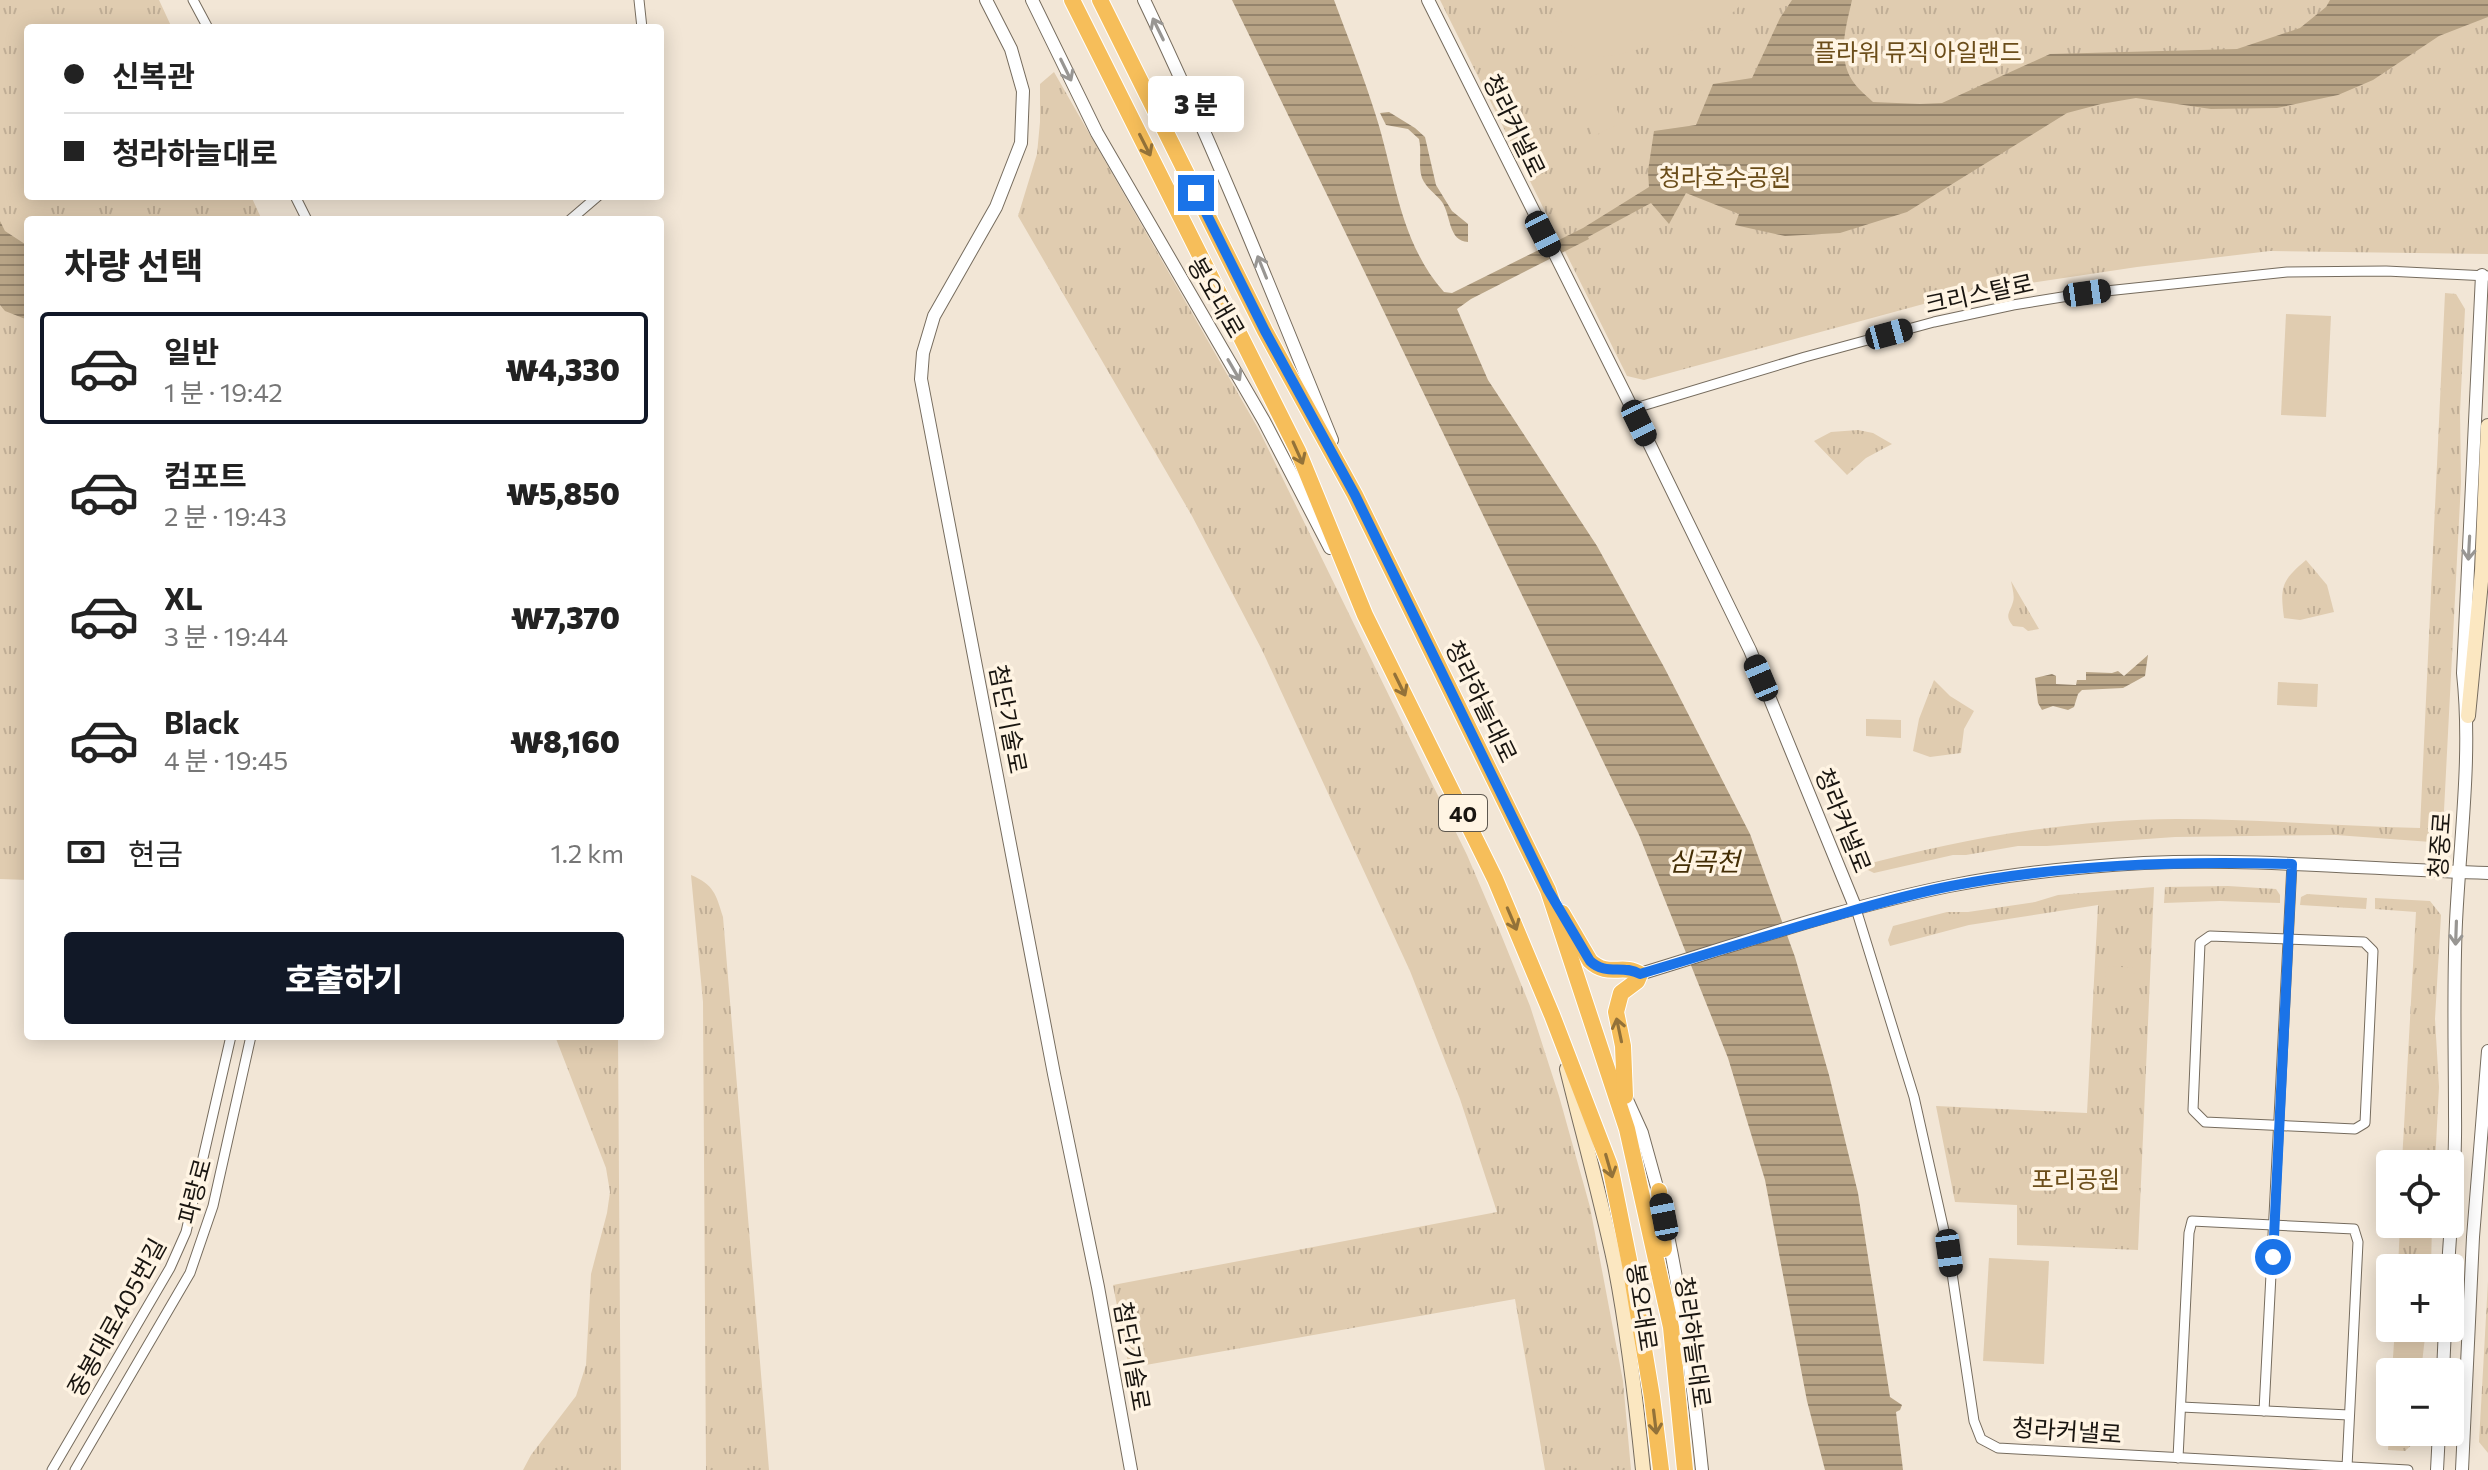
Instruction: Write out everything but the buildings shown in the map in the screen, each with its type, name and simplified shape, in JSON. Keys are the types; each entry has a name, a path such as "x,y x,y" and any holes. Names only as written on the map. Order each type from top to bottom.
{"highway":[{"name":"청라하늘대로","path":"1072,0 1298,451 1365,615 1495,879 1552,1015 1610,1166 1630,1265 1661,1470"},
{"name":"청라하늘대로","path":"1100,0 1265,331 1355,495 1548,890 1627,1129 1653,1237 1671,1327 1685,1470"},
{"path":"1548,890 1590,961 1597,967 1612,971 1633,970 1640,974 1637,981 1621,993 1616,1012 1623,1046 1625,1096"},
{"path":"1659,1191 1675,1362"}],"main road":[{"name":"청중로","path":"2468,716 2482,571 2488,426"},
{"name":"봉오대로","path":"1552,1015 1602,1204 1615,1268 1636,1402 1643,1470"}],"street":[{"path":"193,0 206,24"},
{"path":"639,0 642,24"},
{"name":"첨단기술로","path":"986,0 1011,49 1023,91 1021,143 996,207 934,316 923,353 921,379 1131,1470"},
{"name":"봉오대로","path":"1032,0 1097,133 1264,421 1365,615"},
{"name":"봉오대로","path":"1144,0 1231,192 1355,495"},
{"name":"청라커낼로","path":"1428,0 1750,650 1856,909 1914,1097 1949,1253 1974,1421 1981,1439 1998,1448 2408,1470"},
{"path":"575,216 593,200"},
{"name":"크리스탈로","path":"1632,409 1920,325 2087,293 2287,272 2386,271 2485,276"},
{"path":"2468,716 2463,673 2485,276"},
{"name":"청중로","path":"2449,1254 2455,1119 2453,1009 2468,716"},
{"path":"1640,974 1856,909 1949,886 2091,866 2172,862 2292,864 2488,873"},
{"path":"2264,1411 2292,864"},
{"path":"2210,936 2287,939 2364,942 2373,951 2365,1123 2355,1129 2205,1122 2193,1110 2200,943 2210,936"},
{"name":"봉오대로","path":"1592,1024 1642,1133 1659,1191 1680,1294 1702,1470"},
{"name":"중봉대로405번길","path":"52,1470 170,1268 186,1232 230,1040"},
{"name":"파랑로","path":"75,1470 190,1273 213,1206 250,1040"},
{"path":"2462,1470 2473,1237 2488,1051"},
{"path":"2178,1458 2192,1221 2354,1229 2358,1242 2347,1467"},
{"path":"2181,1407 2349,1415"},
{"path":"2437,1470 2438,1446"}],"green space":[{"path":"0,0 159,0 170,24 24,24 24,200 253,200 260,216 24,216 24,880 0,879"},
{"name":"청라호수공원","path":"1440,0 2488,0 2488,254 2270,251 2137,267 1964,293 1644,380 1627,376"},
{"path":"1555,0 1744,0 1731,14 1713,23 1631,51 1600,56 1586,54 1573,47 1563,35 1556,18"},
{"path":"1054,72 1259,430 1467,855 1500,932 1530,1006 1590,1207 1623,1381 1631,1470 1545,1470 1515,1299 1129,1368 1113,1285 1497,1212 1460,1099 1410,971 1262,650 1192,516 1018,216 1037,154 1040,84"},
{"path":"1599,73 1623,122 1594,136 1570,87"},
{"path":"2445,293 2456,294 2465,309 2460,412 2461,482 2443,830 2431,842 2336,835 2175,837 2018,846 1953,855 1874,873 1860,866 2017,832 2137,820 2207,819 2420,828"},
{"path":"2286,314 2331,316 2326,417 2281,415"},
{"path":"1858,430 1873,433 1892,444 1866,458 1847,475 1814,441 1831,432"},
{"path":"2306,560 2327,585 2334,612 2300,620 2284,618 2284,585"},
{"path":"2011,581 2039,629 2028,631 2010,622 2008,614 2014,597"},
{"path":"1934,680 1950,696 1974,711 1964,729 1961,753 1930,757 1913,751 1919,719"},
{"path":"2278,682 2318,684 2317,707 2277,705"},
{"path":"1866,719 1901,720 1901,738 1866,736"},
{"path":"691,875 713,891 723,917 769,1470 706,1470 703,1002"},
{"name":"포리공원","path":"2154,887 2138,1250 2017,1245 2017,1205 1955,1202 1936,1106 2087,1113 2098,905 1969,925 1890,946 1888,940 1893,926 1947,912 2035,902 2058,895"},
{"path":"2165,887 2276,889 2280,903 2164,903"},
{"path":"2307,894 2367,898 2366,909 2300,905 2301,897"},
{"path":"2375,898 2430,901 2441,915 2435,1019 2439,1087 2436,1150 2403,1150 2416,912 2375,909"},
{"path":"2106,966 2135,968 2134,1002 2104,1002"},
{"path":"557,1040 618,1040 621,1470 523,1470 576,1396 586,1365 591,1274 610,1192 606,1168"},
{"path":"2399,1238 2432,1238 2431,1254 2399,1254"},
{"path":"1989,1258 2049,1261 2044,1364 1983,1361"},
{"path":"2488,1281 2488,1453 2479,1442"},
{"path":"2394,1342 2424,1342 2423,1358 2393,1358"},
{"path":"2388,1446 2410,1446 2405,1451 2388,1450"}],"water":[{"name":"심곡천","path":"1232,0 1334,0 1371,101 1408,231 1429,273 1444,292 1452,293 1583,228 1649,187 1648,171 1654,131 1696,125 1713,84 1752,78 1780,18 1792,0 1852,0 1845,32 1844,53 1848,74 1873,102 1920,104 1942,103 2050,54 2237,49 2300,28 2330,0 2488,0 2488,17 2439,36 2373,80 2338,95 2277,108 2211,109 2136,98 2067,113 1907,212 1840,233 1785,236 1735,225 1739,214 1686,193 1669,224 1651,203 1457,309 1488,380 1597,546 1664,667 1750,834 1795,957 1829,1075 1858,1193 1890,1397 1902,1405 1896,1412 1903,1470 1825,1470 1807,1401 1765,1180 1728,1058 1639,835"},
{"path":"1389,112 1425,137 1436,185 1452,211 1468,224 1468,242 1462,241 1453,232 1445,207 1422,178 1419,139 1408,129 1386,125 1380,113"},
{"path":"0,221 5,231 24,243 24,318 5,311 0,305"},
{"path":"2148,655 2145,676 2123,688 2082,690 2074,707 2068,710 2053,706 2042,710 2038,703 2035,678 2052,674 2056,676 2056,684 2076,685 2077,680 2086,680 2086,672 2118,671 2124,676"}],"route":[{"path":"1196,193 1265,331 1355,495 1548,890 1590,961 1597,967 1612,971 1633,970 1640,974 1856,909 1949,886 2008,876 2091,866 2227,862 2292,864 2273,1257"}],"park label":[{"name":"플라워 뮤직 아일랜드","path":"1918,51"}]}
